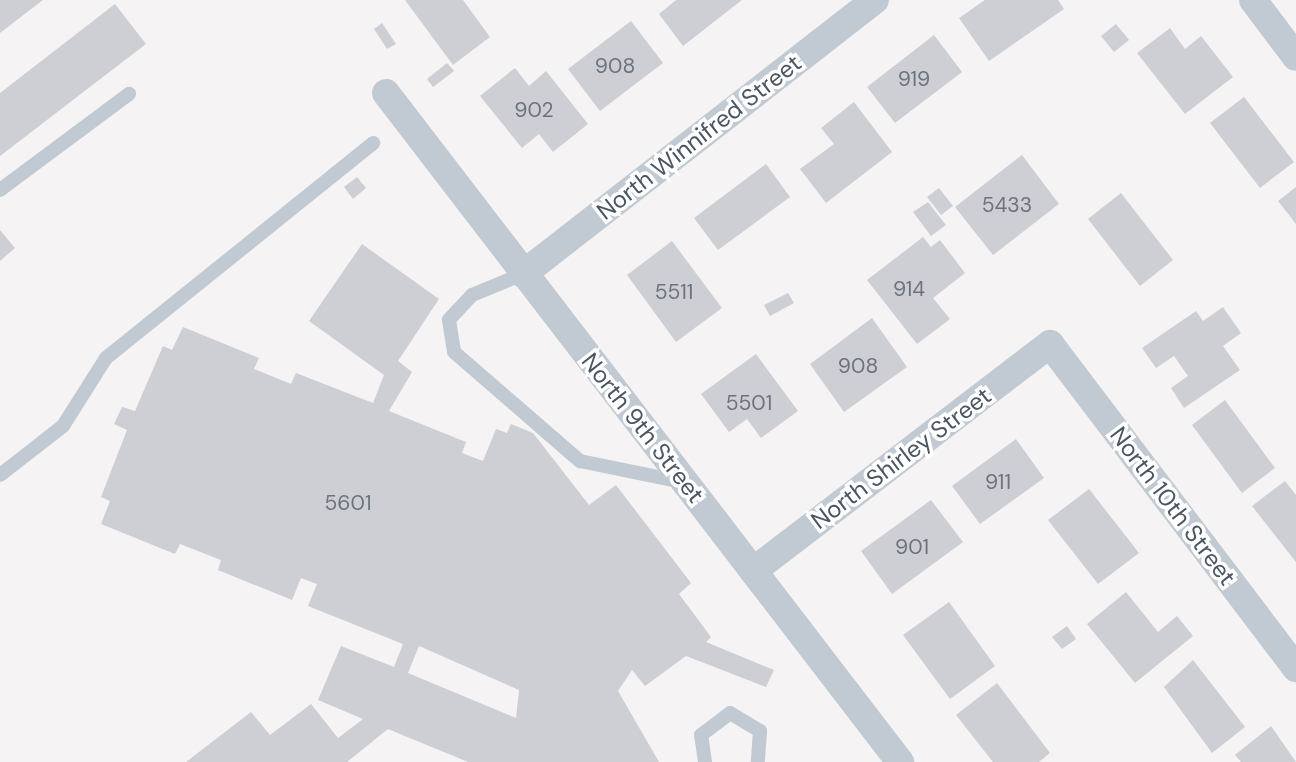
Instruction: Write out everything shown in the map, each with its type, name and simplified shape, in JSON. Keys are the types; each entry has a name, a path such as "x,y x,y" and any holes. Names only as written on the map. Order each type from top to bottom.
{"street":[{"name":"North Winnifred Street","path":"523,274 874,0"},
{"path":"1252,0 1296,57"},
{"name":"North 9th Street","path":"386,93 900,762"},
{"name":"North Shirley Street","path":"753,571 1050,344"},
{"name":"North 10th Street","path":"1050,344 1296,668"}],"lane":[{"path":"0,190 129,94"},
{"path":"0,475 63,426 106,358 373,143"},
{"path":"523,274 472,295 449,320 454,352 580,461 685,483"},
{"path":"705,762 701,735 730,713 760,731 758,762"}],"building":[{"path":"0,0 43,0 0,33"},
{"path":"405,0 463,0 490,37 453,65"},
{"path":"676,0 742,0 683,46 659,14"},
{"path":"985,0 1058,0 1064,9 989,61 959,18"},
{"path":"115,4 146,44 0,156 0,93"},
{"path":"631,21 663,63 600,111 568,69"},
{"path":"382,23 396,44 387,49 374,29"},
{"path":"1116,24 1129,40 1114,52 1101,36"},
{"path":"1170,28 1185,49 1201,36 1233,77 1185,114 1137,53"},
{"path":"934,35 962,72 895,123 867,87"},
{"path":"447,63 454,71 433,87 427,79"},
{"path":"515,68 529,86 546,71 588,124 553,152 539,134 522,148 480,96"},
{"path":"1244,97 1294,162 1260,188 1210,123"},
{"path":"854,102 892,152 826,203 800,169 834,144 821,128"},
{"path":"1022,155 1059,204 993,255 955,207"},
{"path":"766,164 790,197 718,250 694,218"},
{"path":"357,177 366,188 353,199 344,187"},
{"path":"1296,187 1296,224 1278,201"},
{"path":"939,188 953,206 941,215 927,197"},
{"path":"1121,193 1173,260 1140,286 1088,219"},
{"path":"928,202 946,225 931,236 913,212"},
{"path":"0,230 15,248 0,261"},
{"path":"923,237 931,247 940,240 965,273 933,298 950,319 917,344 867,280"},
{"path":"672,241 722,308 676,342 627,275"},
{"path":"362,244 439,299 398,361 412,372 389,411 466,442 462,453 483,461 496,429 507,433 511,424 533,433 589,505 616,485 691,583 679,594 711,637 706,642 774,670 766,687 686,656 645,686 632,670 618,691 659,762 468,762 388,729 347,762 186,762 251,712 270,735 311,704 338,738 363,719 318,700 341,646 394,667 403,644 308,606 317,584 301,578 292,600 218,570 221,560 180,544 175,554 101,524 110,501 101,497 127,430 114,424 122,407 135,411 163,346 172,350 183,327 259,358 254,369 291,384 296,373 373,403 384,375 309,321","holes":["419,646 519,690 516,718 408,673"]},
{"path":"788,293 794,303 770,316 764,305"},
{"path":"1223,307 1241,333 1223,346 1240,370 1184,408 1171,388 1188,376 1174,356 1156,368 1142,348 1196,311 1203,321"},
{"path":"872,318 907,367 844,412 810,364"},
{"path":"756,354 798,411 761,438 747,419 729,432 701,394"},
{"path":"1225,400 1275,468 1242,493 1192,425"},
{"path":"1016,439 1044,478 980,524 952,486"},
{"path":"1285,481 1296,495 1296,562 1252,506"},
{"path":"1089,489 1139,553 1098,584 1048,520"},
{"path":"931,500 963,542 892,594 861,551"},
{"path":"1126,592 1158,632 1177,616 1193,636 1135,683 1087,624"},
{"path":"949,602 995,666 950,699 903,635"},
{"path":"1067,626 1076,639 1062,649 1052,637"},
{"path":"1193,660 1245,727 1212,753 1164,687"},
{"path":"997,683 1050,753 1039,762 993,762 956,715"},
{"path":"1271,726 1296,762 1241,762 1235,755"}]}
